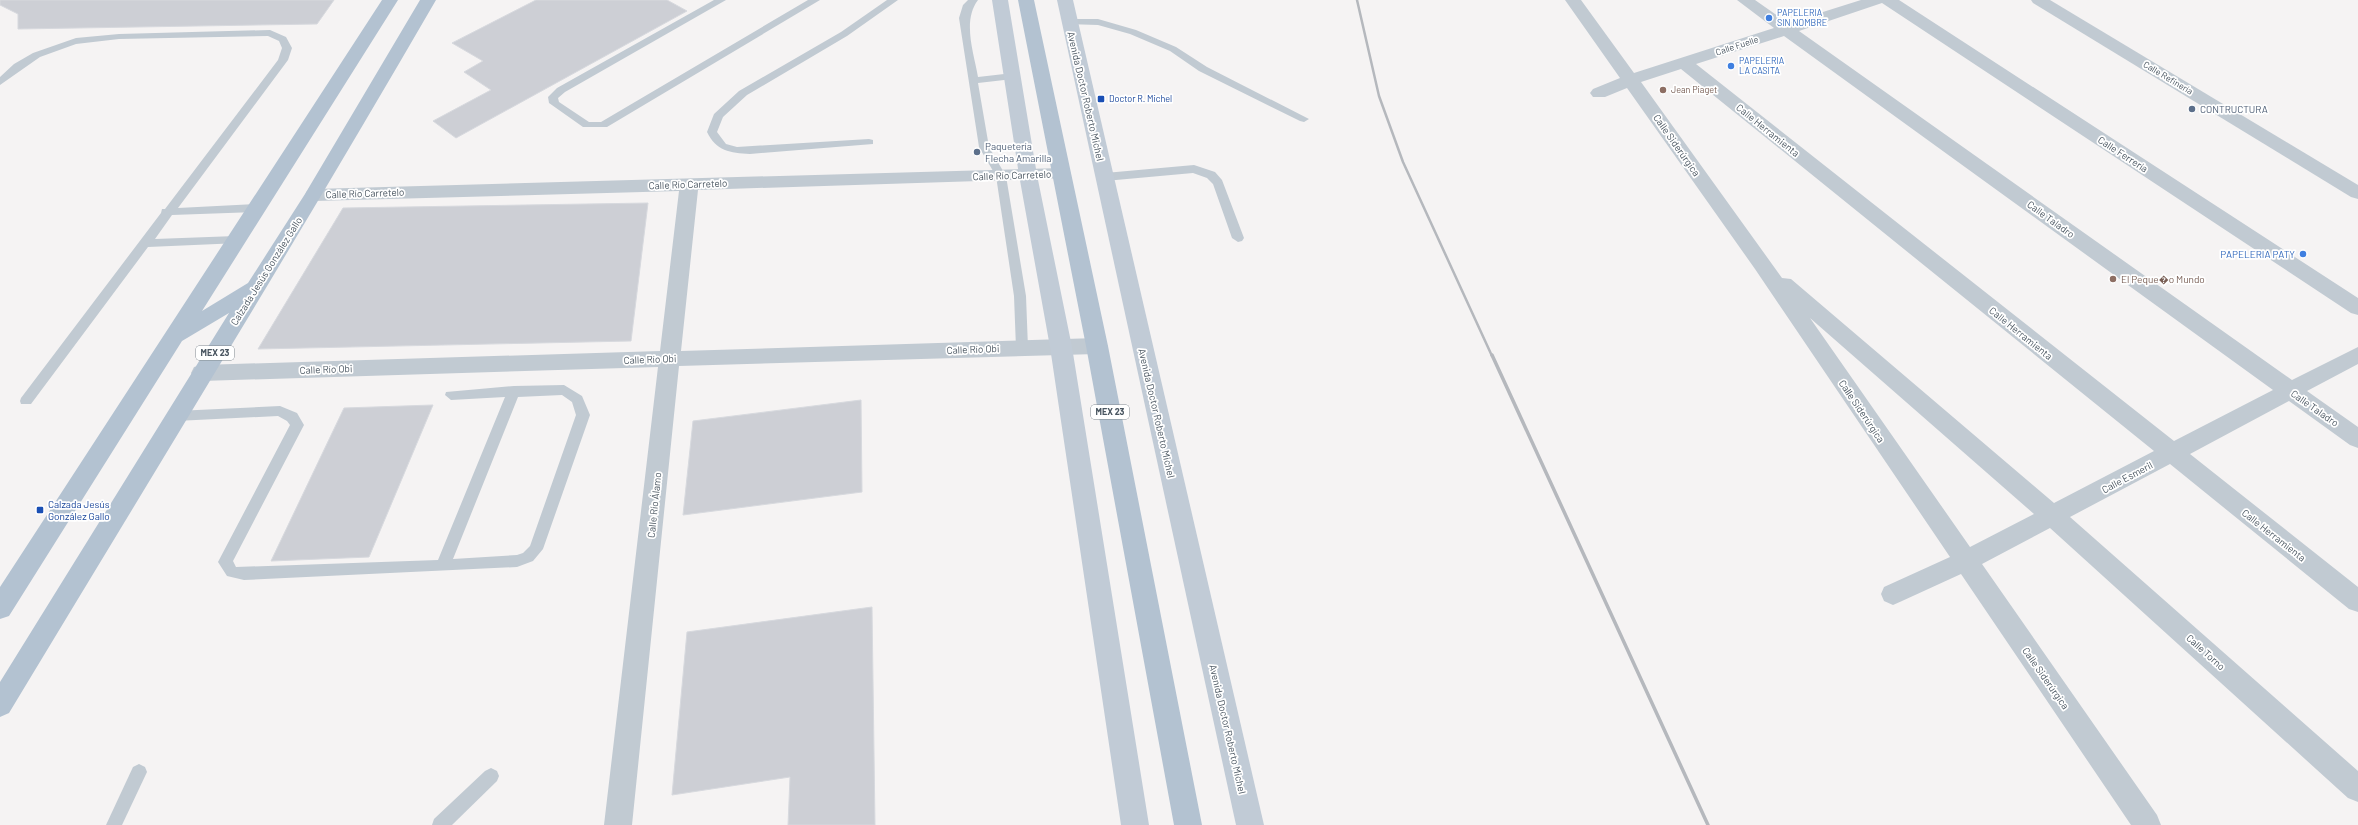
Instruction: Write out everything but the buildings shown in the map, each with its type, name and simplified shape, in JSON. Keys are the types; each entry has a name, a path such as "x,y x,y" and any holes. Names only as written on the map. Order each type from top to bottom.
{"main road":[{"path":"0,608 390,0"},
{"name":"Calzada Jesús González Gallo","path":"0,705 202,373 314,195 428,0"},
{"path":"1000,0 1028,175 1061,347 1135,825"},
{"name":"MEX 23","path":"1026,0 1097,346 1188,825"},
{"name":"Avenida Doctor Roberto Michel","path":"1064,0 1250,825"},
{"path":"173,338 257,286"}],"street":[{"name":"Calle Siderúrgica","path":"1573,0 1762,264 2147,825"},
{"name":"Calle Taladro","path":"1745,0 2358,438"},
{"name":"Calle Fuelle","path":"1599,93 1631,80 1877,0"},
{"name":"Calle Ferrería","path":"1888,0 2358,308"},
{"name":"Calle Refinería","path":"2040,0 2358,193"},
{"name":"Calle Herramienta","path":"1684,63 2358,601"},
{"name":"Calle Río Carretelo","path":"314,195 1062,174"},
{"name":"Calle Río Álamo","path":"618,825 689,184"},
{"name":"Calle Torno","path":"1762,264 2053,516 2358,789"},
{"name":"Calle Río Obi","path":"202,373 1097,346"},
{"name":"Calle Esmeril","path":"1893,594 1965,561 2053,516 2358,354"}],"lane":[{"path":"721,0 561,90 553,96 554,103 587,125 602,125 815,0"},
{"path":"869,142 750,151 730,150 717,143 712,132 718,116 743,93 844,34 892,0"},
{"path":"973,0 968,5 964,18 984,147 1001,176 1020,296 1022,348"},
{"path":"1069,22 1098,22 1133,32 1173,49 1203,69 1304,119"},
{"path":"0,82 32,56 62,43 94,37 270,33 283,39 287,48 282,60 166,212 26,401"},
{"path":"973,81 1013,76"},
{"path":"1105,177 1194,169 1211,175 1218,183 1238,238"},
{"path":"166,212 256,208"},
{"path":"143,243 236,240"},
{"path":"176,416 280,411 292,417 297,426 225,562 232,572 244,574 443,566 517,560 528,557 536,549 582,415 577,399 564,390 514,391 451,395"},
{"path":"443,566 514,391"},
{"path":"114,825 139,772"},
{"path":"440,825 491,776"}],"railway":[{"path":"1357,0 1379,96 1403,162 1492,356"},
{"path":"1492,355 1708,825"}],"place":[{"name":"PAPELERIA SIN NOMBRE","path":"1769,18"},
{"name":"PAPELERIA LA CASITA","path":"1731,66"},
{"name":"Jean Piaget","path":"1663,90"},
{"name":"Doctor R. Michel","path":"1101,99"},
{"name":"CONTRUCTURA","path":"2192,109"},
{"name":"Paquetería Flecha Amarilla","path":"977,152"},
{"name":"PAPELERIA PATY","path":"2303,254"},
{"name":"El Peque�o Mundo","path":"2113,279"},
{"name":"Calzada Jesús González Gallo","path":"40,510"}]}
